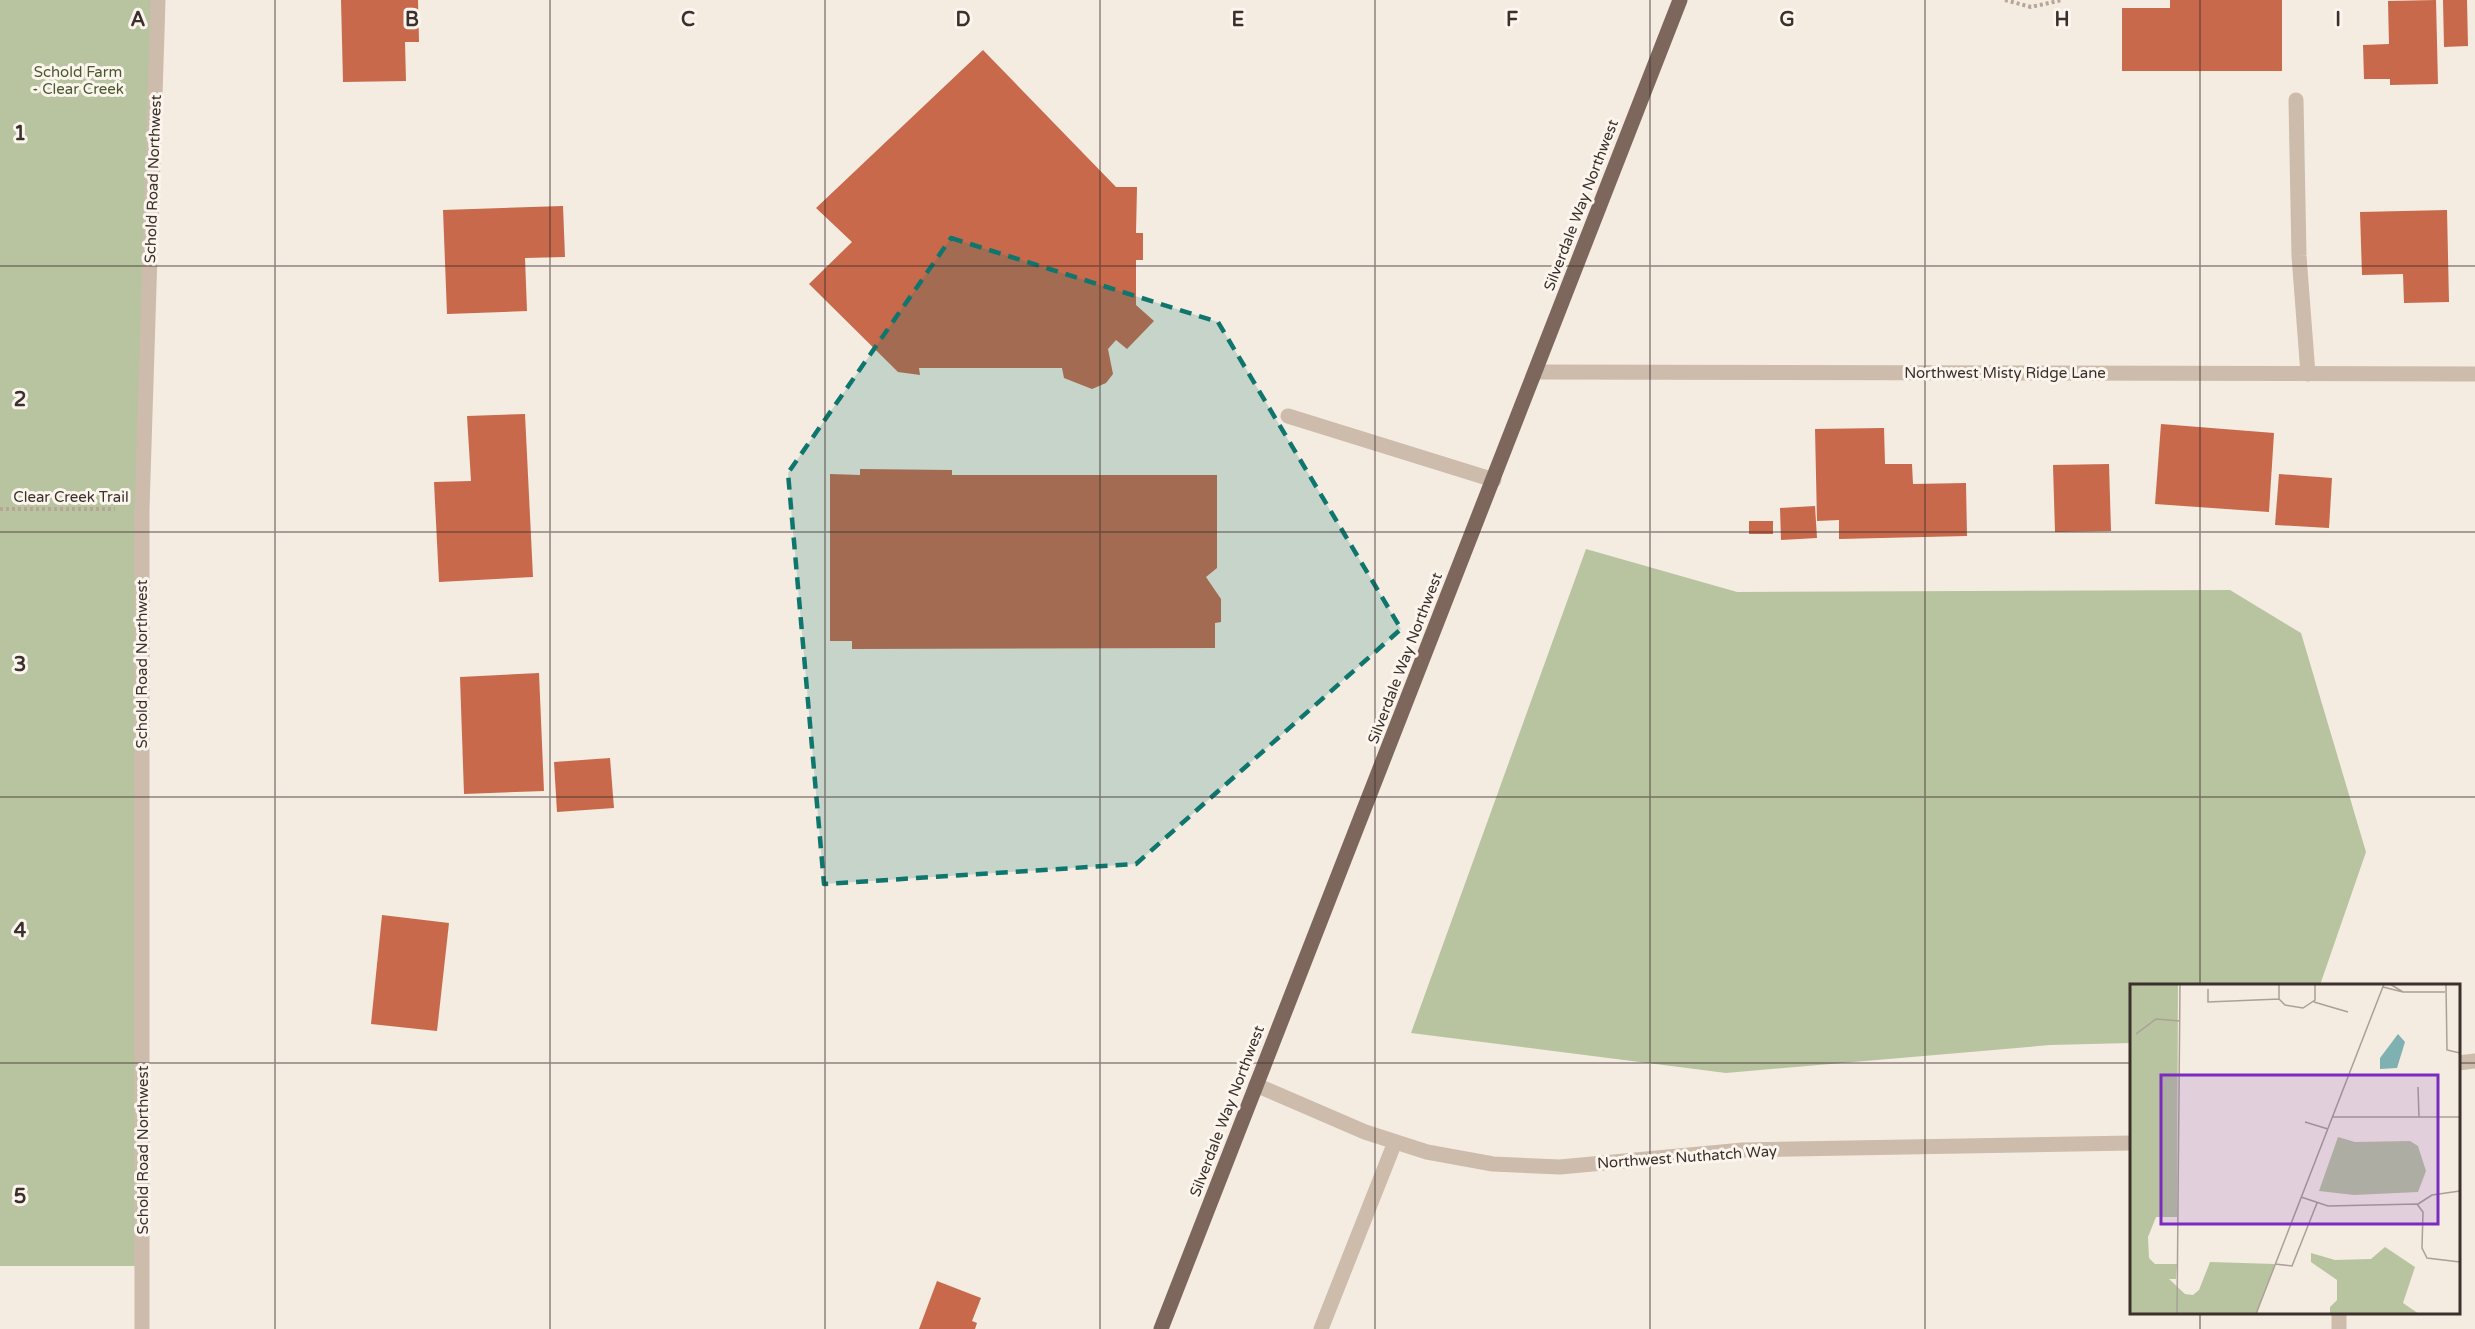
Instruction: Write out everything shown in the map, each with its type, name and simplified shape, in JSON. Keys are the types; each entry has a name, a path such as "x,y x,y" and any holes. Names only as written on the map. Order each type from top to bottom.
{"main road":[{"name":"Silverdale Way Northwest","path":"1161,1329 1680,0"}],"street":[{"name":"Schold Road Northwest","path":"142,1329 142,509 158,0"},
{"path":"2296,100 2299,256 2308,374"},
{"name":"Northwest Misty Ridge Lane","path":"1536,372 2475,374"},
{"path":"1288,416 1494,480"},
{"path":"2460,1062 2475,1061"},
{"name":"Northwest Nuthatch Way","path":"1256,1085 1365,1132 1427,1152 1492,1164 1560,1167 1743,1150 2130,1143"},
{"path":"1322,1329 1395,1142"}],"path":[{"path":"2005,0 2031,7 2062,0"},
{"name":"Clear Creek Trail","path":"0,509 142,509"}],"highlighted area":[{"path":"951,238 1218,322 1401,629 1136,864 824,884 788,473"}],"green space":[{"name":"Schold Farm - Clear Creek","path":"0,0 158,0 142,509 143,1266 0,1266"},
{"path":"1586,549 1737,592 2230,590 2301,633 2366,852 2320,984 2130,984 2130,1043 2050,1045 1726,1073 1411,1033"}],"building":[{"path":"341,0 418,0 419,42 405,42 406,81 343,82"},
{"path":"2170,0 2282,0 2282,71 2122,71 2122,8 2170,8"},
{"path":"2436,0 2438,84 2390,85 2390,79 2364,79 2363,45 2389,44 2388,1"},
{"path":"2443,0 2467,0 2468,46 2444,47"},
{"path":"983,50 1116,187 1137,187 1136,233 1143,233 1143,260 1136,260 1136,305 1154,321 1127,349 1116,340 1108,349 1113,374 1106,383 1092,389 1064,378 1062,368 919,368 920,375 898,372 809,284 852,242 816,208"},
{"path":"563,206 565,257 525,258 527,311 447,314 443,210"},
{"path":"2447,210 2449,302 2404,303 2403,274 2362,275 2360,212"},
{"path":"525,414 533,577 439,582 434,482 471,481 467,416"},
{"path":"2161,424 2274,433 2269,512 2155,504"},
{"path":"1884,428 1885,464 1912,464 1913,484 1966,483 1967,536 1839,539 1839,520 1817,521 1815,429"},
{"path":"2109,464 2111,531 2055,532 2053,465"},
{"path":"860,469 952,470 952,475 1217,475 1217,568 1206,577 1221,599 1221,622 1215,623 1215,648 852,649 852,641 830,641 830,474 860,475"},
{"path":"2279,474 2332,478 2329,528 2275,525"},
{"path":"1815,506 1817,538 1781,540 1780,508"},
{"path":"1749,521 1773,521 1773,534 1749,534"},
{"path":"539,673 544,791 464,794 460,677"},
{"path":"610,758 614,808 557,812 554,762"},
{"path":"382,915 449,923 437,1031 371,1024"},
{"path":"937,1281 981,1298 972,1321 977,1323 975,1329 919,1329"}]}
